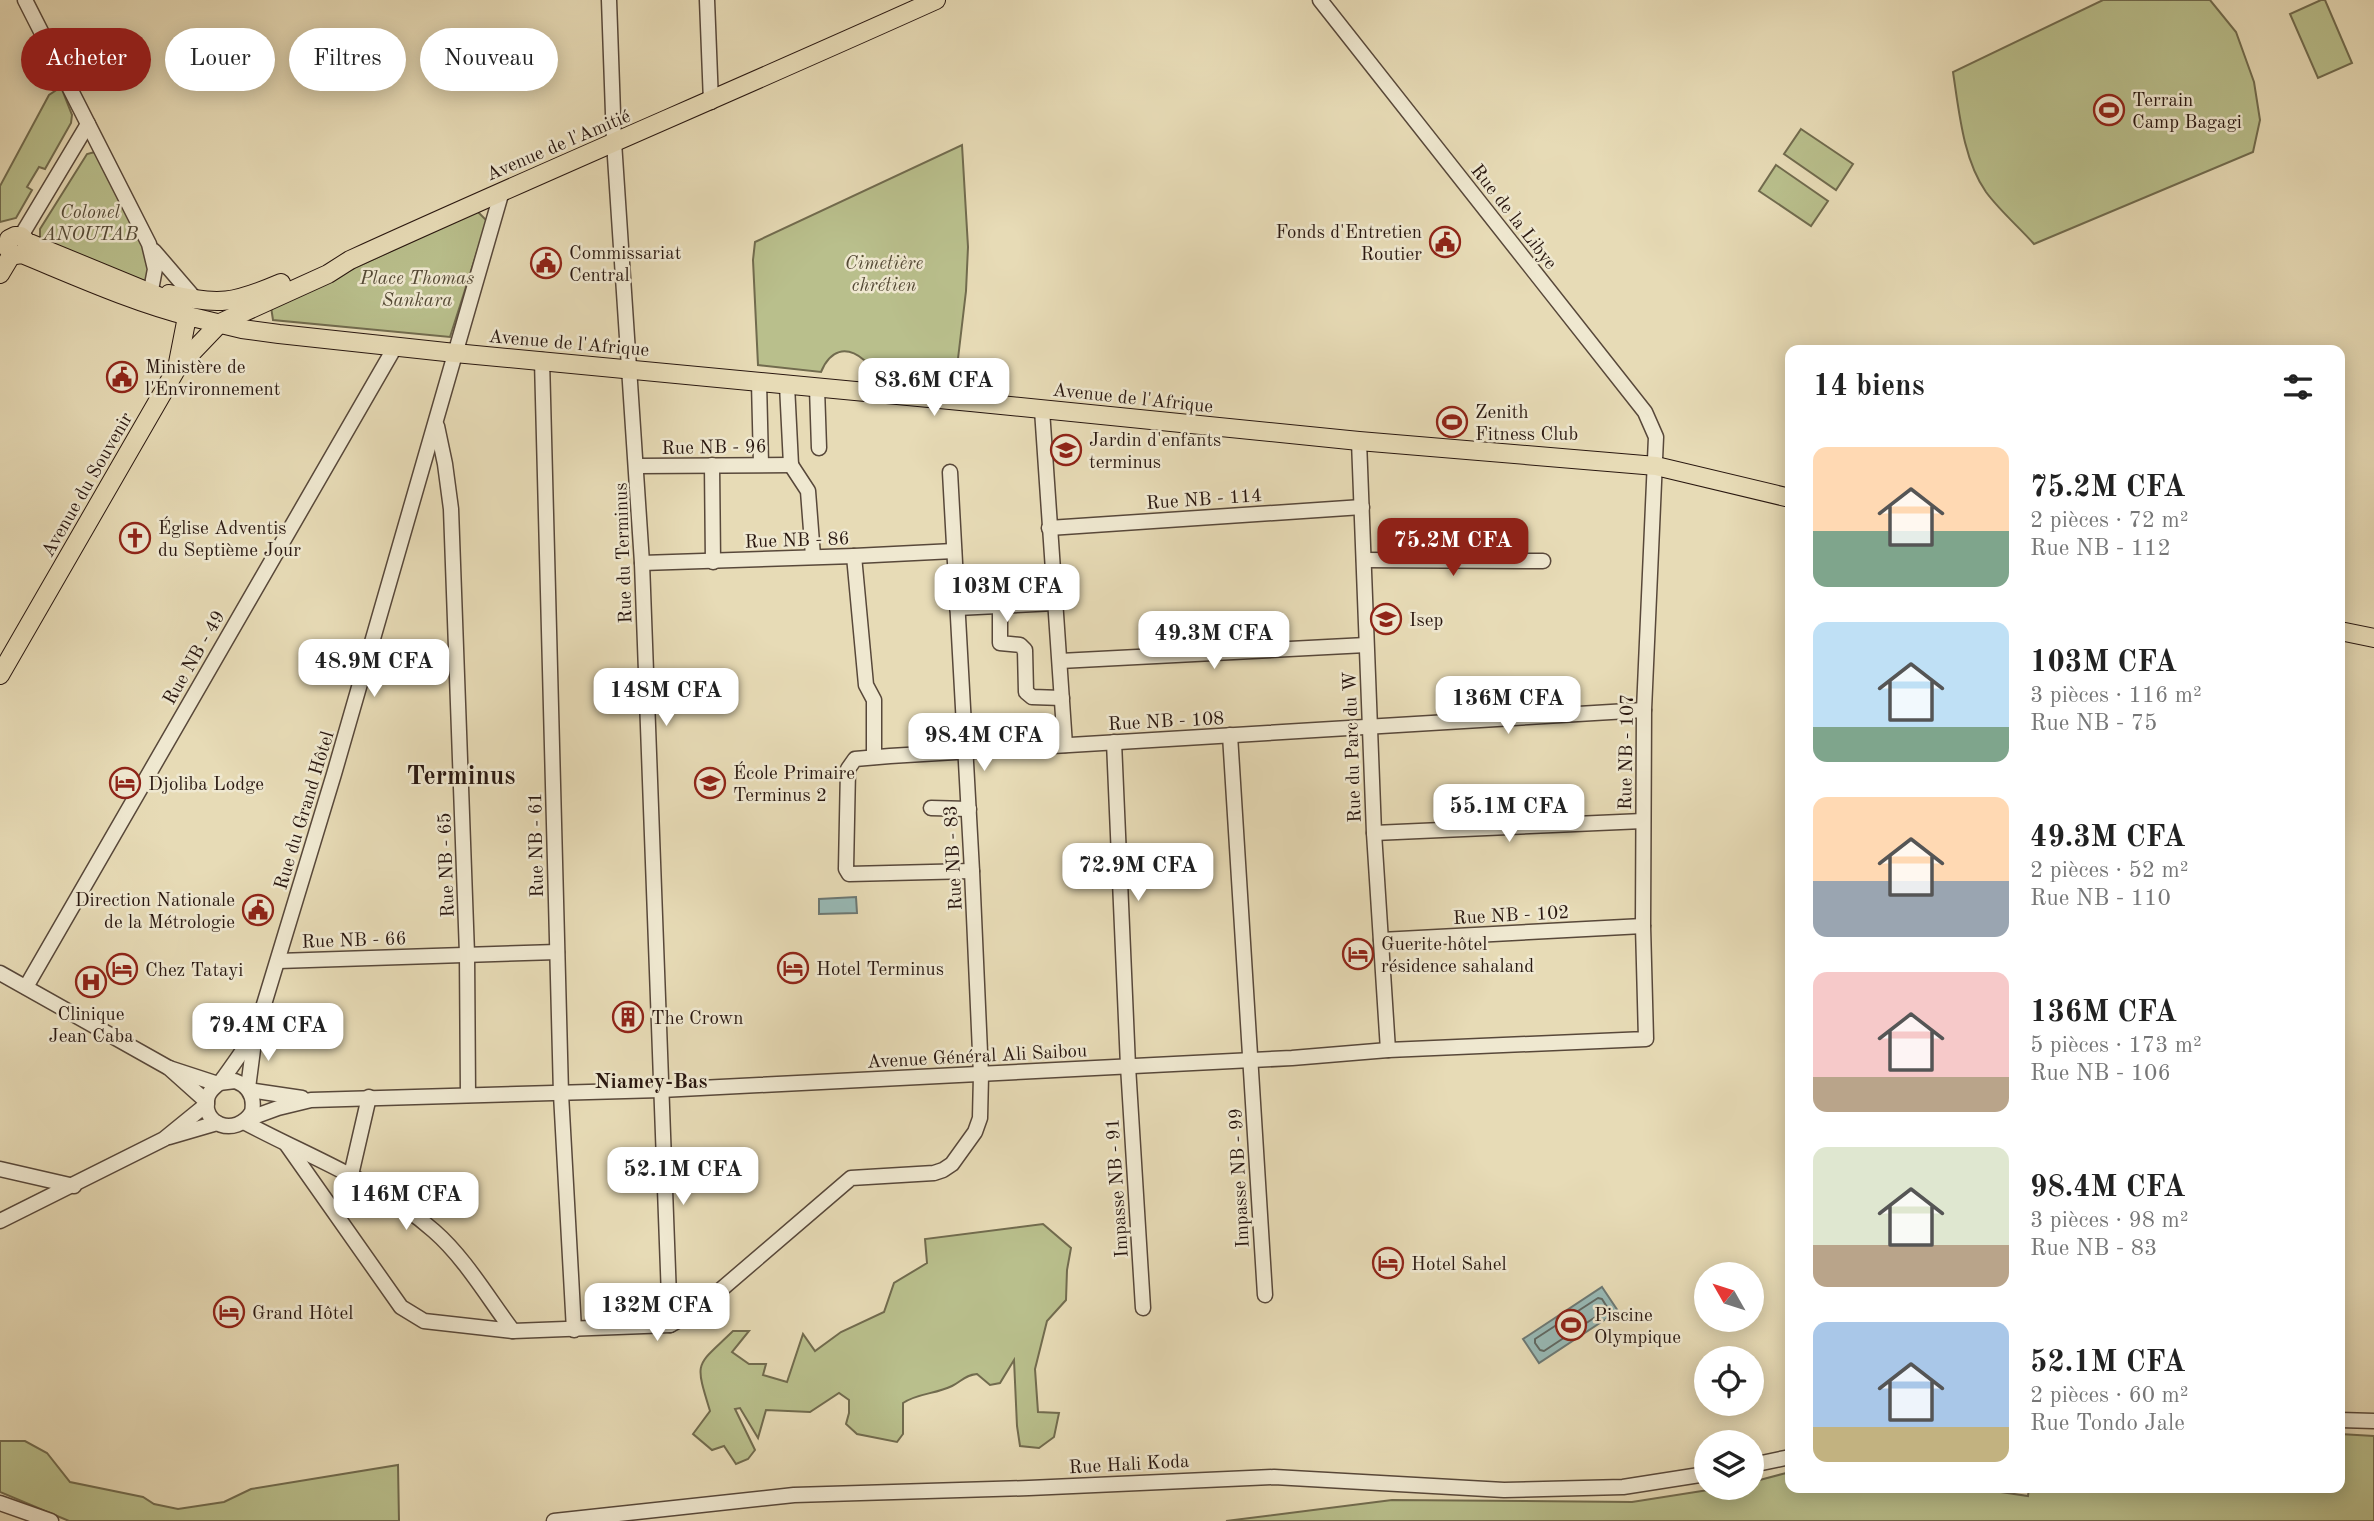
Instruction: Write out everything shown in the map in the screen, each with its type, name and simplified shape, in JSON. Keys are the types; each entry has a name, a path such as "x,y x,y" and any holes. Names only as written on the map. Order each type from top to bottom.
{"main road":[{"name":"Avenue de l'Amitié","path":"220,323 502,191 711,102 936,0"},
{"name":"Avenue de l'Afrique","path":"13,243 145,304 186,316 279,334 1359,442 1656,466 1785,497"},
{"path":"0,274 13,243 144,289 178,304 184,309 186,316 184,341 177,368"},
{"name":"Avenue de l'Amitié","path":"144,289 197,301 217,302 235,299 322,266 350,260"},
{"name":"Avenue du Souvenir","path":"0,675 177,368 220,323"},
{"path":"2345,632 2374,638"}],"street":[{"path":"24,0 149,244 197,301"},
{"name":"Rue du Terminus","path":"609,0 614,142 638,466 670,1325"},
{"path":"707,0 711,102"},
{"name":"Rue de la Libye","path":"1320,0 1645,412 1656,437 1656,466"},
{"path":"13,243 88,124"},
{"name":"Rue du Grand Hôtel","path":"248,1089 255,1034 436,425 502,191"},
{"path":"144,289 155,269 149,244"},
{"name":"Rue NB - 49","path":"26,987 395,347"},
{"name":"Rue NB - 61","path":"542,360 561,1094 573,1330"},
{"path":"759,382 761,464"},
{"path":"787,385 791,465 808,491 813,556"},
{"path":"817,388 819,448"},
{"path":"1042,410 1065,745"},
{"name":"Rue NB - 65","path":"436,425 451,509 467,954 468,1095"},
{"name":"Rue du Parc du W","path":"1359,442 1374,833 1388,1050"},
{"path":"712,465 713,562"},
{"name":"Rue NB - 96","path":"638,466 791,465"},
{"name":"Rue NB - 107","path":"1646,1039 1643,926 1644,710 1656,466"},
{"name":"Rue NB - 83","path":"670,1325 696,1311 851,1178 934,1173 943,1170 952,1164 979,1125 981,1074 972,871 950,472"},
{"name":"Rue NB - 114","path":"1049,528 1362,507"},
{"name":"Rue NB - 86","path":"642,563 954,551"},
{"path":"854,556 866,685 874,700 874,757"},
{"path":"1364,560 1543,561"},
{"path":"957,608 1055,603"},
{"path":"1000,607 1000,643 1020,645 1025,650 1028,695 1062,698"},
{"path":"1060,661 1366,645"},
{"name":"Rue NB - 108","path":"972,871 878,875 847,873 850,765 855,759 1644,710"},
{"name":"Impasse NB - 99","path":"1230,735 1265,1295"},
{"name":"Impasse NB - 91","path":"1114,742 1128,1066 1143,1308"},
{"path":"931,808 969,809"},
{"path":"1374,833 1643,821"},
{"name":"Rue NB - 102","path":"1381,940 1643,926"},
{"name":"Rue NB - 66","path":"278,961 557,952"},
{"path":"0,973 169,1068 218,1083 234,1081 248,1089 253,1104 246,1121 230,1127 217,1123 209,1115 207,1103 210,1092 218,1083"},
{"name":"Rue du Grand Hôtel","path":"218,1083 255,1034"},
{"name":"Avenue Général Ali Saibou","path":"246,1121 278,1108 311,1100 661,1090 1388,1050 1646,1039"},
{"path":"169,1068 207,1103"},
{"name":"Avenue Général Ali Saibou","path":"248,1089 311,1100"},
{"path":"351,1175 369,1097"},
{"path":"164,1139 207,1103"},
{"path":"246,1121 288,1145 351,1175 434,1231 452,1250 513,1331"},
{"path":"0,1221 164,1139 217,1123"},
{"path":"288,1145 401,1307 424,1321 513,1331 670,1325"},
{"path":"0,1169 74,1186"},
{"path":"2345,1420 2374,1421"},
{"path":"1764,1462 1785,1458"},
{"name":"Rue Hali Koda","path":"554,1521 794,1495 1274,1477 1504,1490 1623,1487 1694,1476"},
{"path":"0,1503 51,1521"}],"green space":[{"path":"2103,0 2210,0 2236,32 2254,82 2260,120 2253,152 2034,244 1991,199 1978,179 1963,134 1953,72"},
{"path":"2325,0 2352,63 2318,78 2290,14"},
{"path":"55,91 63,91 72,115 71,123 45,169 39,167 27,187 32,190 16,218 0,222 0,186 49,95"},
{"path":"1801,129 1853,164 1836,190 1784,154"},
{"name":"Cimetière chrétien","path":"962,145 968,247 966,291 955,384 869,378 864,360 845,351 829,359 821,372 758,365 753,260 755,242"},
{"name":"Colonel ANOUTAB","path":"95,152 150,255 149,283 40,239 40,229 87,154"},
{"path":"1776,165 1828,201 1811,226 1759,191"},
{"name":"Place Thomas Sankara","path":"477,211 487,221 450,337 273,320 271,307"},
{"path":"1043,1224 1071,1248 1066,1300 1047,1321 1035,1369 1038,1412 1059,1413 1054,1437 1039,1448 1020,1446 1014,1360 1000,1383 990,1385 977,1374 946,1389 903,1403 903,1434 897,1442 857,1434 846,1424 849,1400 839,1393 810,1412 766,1410 758,1438 740,1408 735,1409 755,1450 748,1459 736,1464 724,1446 712,1450 693,1434 710,1411 700,1372 702,1365 705,1358 733,1331 749,1331 732,1352 749,1364 766,1364 763,1375 787,1382 803,1334 815,1351 841,1332 884,1312 894,1283 927,1263 925,1239"},
{"path":"2345,1434 2374,1436 2374,1521 1226,1521 1392,1500 1632,1502 1694,1492 1694,1500 1764,1500 1764,1479 1785,1473 1785,1493 2008,1493 2028,1496 2028,1493 2345,1493"},
{"path":"0,1441 25,1441 47,1453 70,1482 143,1497 154,1504 178,1509 224,1502 251,1489 398,1465 399,1521 69,1521 0,1492"}],"water":[{"path":"856,897 857,913 819,914 819,899"},
{"name":"Piscine Olympique","path":"1602,1287 1618,1311 1539,1363 1523,1339"}],"place":[{"name":"Terrain Camp Bagagi","path":"2109,110"},
{"name":"Fonds d'Entretien Routier","path":"1445,242"},
{"name":"Commissariat Central","path":"546,263"},
{"name":"Ministère de l'Environnement","path":"122,377"},
{"name":"Zenith Fitness Club","path":"1452,422"},
{"name":"Jardin d'enfants terminus","path":"1066,450"},
{"name":"Église Adventis du Septième Jour","path":"135,538"},
{"name":"Isep","path":"1386,619"},
{"name":"Djoliba Lodge","path":"125,783"},
{"name":"École Primaire Terminus 2","path":"710,783"},
{"name":"Direction Nationale de la Métrologie","path":"258,910"},
{"name":"Guerite hôtel résidence sahaland","path":"1358,954"},
{"name":"Hotel Terminus","path":"793,968"},
{"name":"Chez Tatayi","path":"122,969"},
{"name":"Clinique Jean Caba","path":"91,982"},
{"name":"The Crown","path":"628,1017"},
{"name":"Hotel Sahel","path":"1388,1263"},
{"name":"Grand Hôtel","path":"229,1312"},
{"name":"Piscine Olympique","path":"1571,1325"}],"district":[{"name":"Terminus","path":"461,775"},
{"name":"Niamey-Bas","path":"651,1081"}]}
